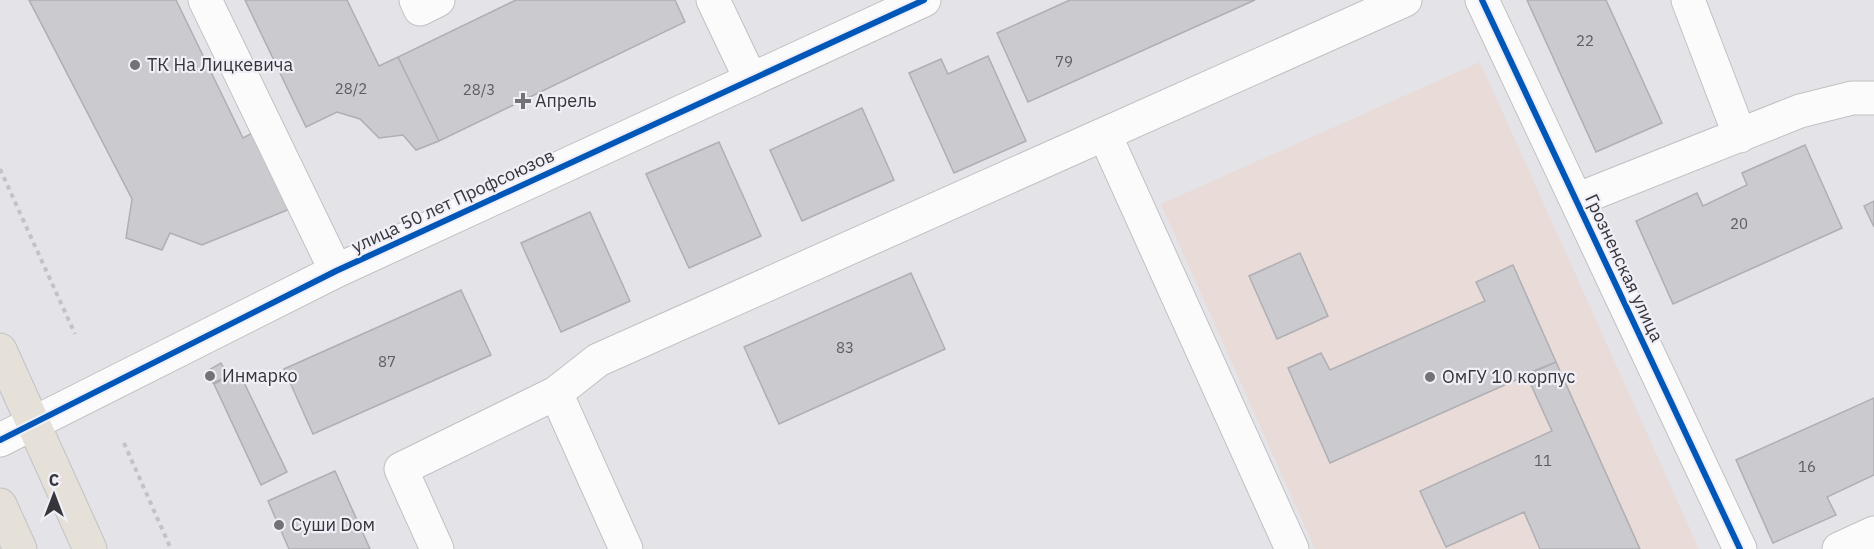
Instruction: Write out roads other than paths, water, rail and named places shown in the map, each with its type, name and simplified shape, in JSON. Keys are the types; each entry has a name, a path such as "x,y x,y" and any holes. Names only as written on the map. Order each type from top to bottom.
{"main road":[{"path":"0,350 90,549"},
{"path":"0,505 20,549"}],"street":[{"path":"205,0 336,271"},
{"path":"416,0 420,9 438,0"},
{"path":"713,0 752,80"},
{"name":"улица 50 лет Профсоюзов","path":"0,440 336,271 924,0"},
{"path":"437,549 401,469 556,393 598,360 1405,0"},
{"name":"Грозненская улица","path":"1482,0 1740,549"},
{"path":"1688,0 1740,136"},
{"path":"1576,200 1800,111 1852,98 1874,98"},
{"path":"1105,135 1292,549"},
{"path":"556,393 626,549"},
{"path":"1839,549 1874,533"}],"place":[{"name":"ТК На Лицкевича","path":"135,65"},
{"name":"Апрель","path":"523,101"},
{"name":"Инмарко","path":"210,376"},
{"name":"ОмГУ 10 корпус","path":"1430,377"},
{"name":"Суши Dом","path":"279,525"}]}
